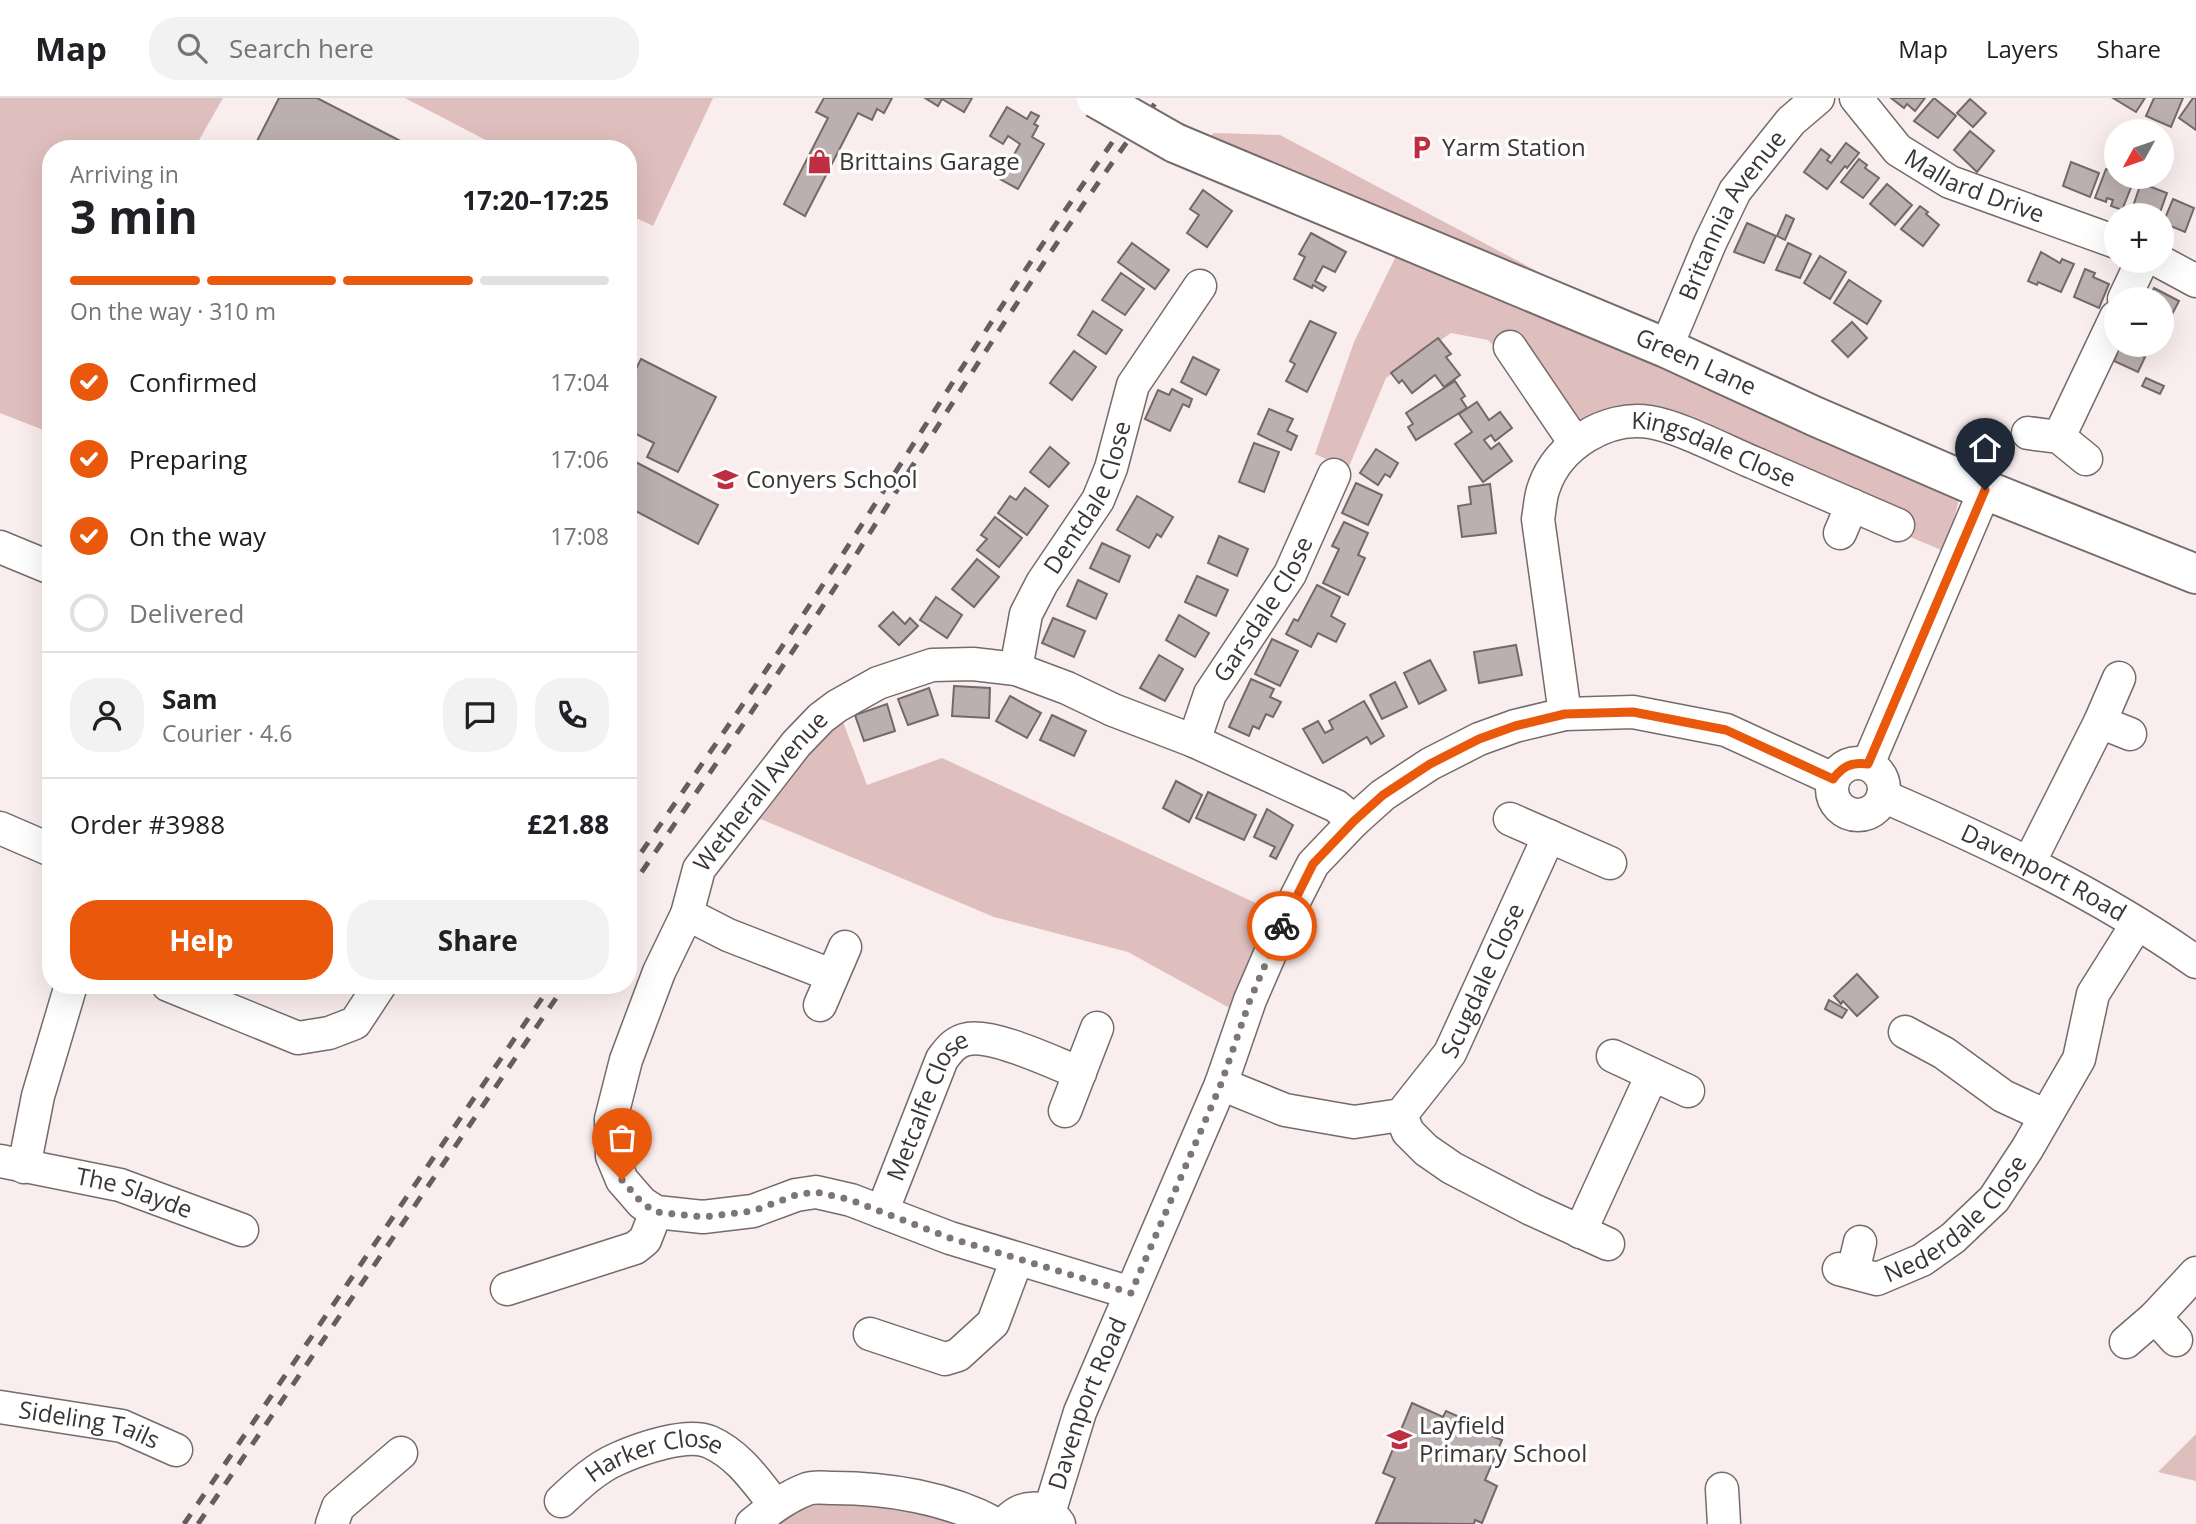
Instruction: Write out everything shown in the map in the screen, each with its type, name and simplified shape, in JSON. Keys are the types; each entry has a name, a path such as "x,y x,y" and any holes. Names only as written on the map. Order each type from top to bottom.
{"main road":[{"name":"Green Lane","path":"1096,98 1184,147 1666,348 1985,490 2196,574"}],"street":[{"name":"Britannia Avenue","path":"1666,348 1735,191 1791,121 1818,98"},
{"name":"Mallard Drive","path":"1856,98 1898,150 1950,182 2104,238"},
{"path":"2174,269 2196,281"},
{"name":"Dentdale Close","path":"1016,668 1026,614 1042,583 1098,500 1111,468 1133,386 1180,338 1200,286"},
{"path":"2059,436 2104,342"},
{"path":"1510,347 1521,391 1575,443"},
{"name":"Kingsdale Close","path":"1565,714 1538,519 1544,487 1558,460 1575,443 1600,429 1623,422 1650,422 1687,435 1846,519 1898,525"},
{"path":"2028,433 2059,436 2087,459"},
{"name":"Garsdale Close","path":"1194,741 1209,694 1290,574 1334,475"},
{"path":"1868,764 1985,490"},
{"path":"0,547 42,564"},
{"name":"Wetherall Avenue","path":"656,1212 642,1203 622,1180 612,1156 611,1119 626,1060 659,972 687,914 699,869 796,744 829,712 878,682 932,665 973,664 1016,668 1194,741 1336,806 1354,821"},
{"path":"2029,863 2100,722 2119,678"},
{"name":"Davenport Road","path":"1054,1518 1080,1412 1221,1084 1250,1000 1286,917 1313,864 1354,821 1383,795 1430,764 1479,739 1515,726 1565,714 1633,712 1726,730 1833,779"},
{"path":"2100,722 2130,734"},
{"path":"1856,762 1868,764 1878,771 1884,783 1884,796 1877,807 1867,814 1851,815 1835,801 1831,789 1833,779 1842,768 1856,762"},
{"name":"Davenport Road","path":"1884,796 2029,863 2137,924 2196,962"},
{"path":"1510,819 1611,863"},
{"path":"0,828 42,846"},
{"name":"Scugdale Close","path":"1401,1115 1450,1053 1549,836"},
{"path":"687,914 729,935 831,975"},
{"name":"Nederdale Close","path":"1860,1242 1846,1270 1877,1279 1922,1260 1953,1238 1994,1199 2079,1059 2094,994 2137,924"},
{"path":"820,1005 845,947"},
{"name":"The Slayde","path":"68,994 37,1096 12,1164 120,1185 242,1230"},
{"path":"190,994 298,1038 329,1033 355,1023 374,994"},
{"path":"1065,1111 1097,1028"},
{"path":"1920,1033 2003,1096 2045,1115"},
{"name":"Metcalfe Close","path":"881,1212 942,1059 953,1045 969,1038 993,1042 1080,1073"},
{"path":"1613,1056 1688,1091"},
{"path":"1221,1084 1285,1110 1354,1122 1401,1115 1408,1132 1426,1150 1452,1168 1594,1238 1653,1075"},
{"path":"518,1275 635,1248 645,1240 656,1212 703,1217 753,1211 796,1195 816,1192 851,1200 950,1238 1131,1293"},
{"path":"870,1334 945,1359 958,1355 993,1323 1017,1259"},
{"path":"2126,1342 2165,1329 2196,1273"},
{"name":"Sideling Tails","path":"0,1407 122,1426 155,1449"},
{"name":"Harker Close","path":"561,1501 581,1483 615,1460 645,1462 683,1438 708,1441 746,1467 763,1515"},
{"path":"332,1524 338,1507 401,1453"},
{"path":"763,1515 809,1488 880,1489 933,1500 976,1513 996,1524"},
{"path":"1005,1524 1011,1516 1032,1508 1054,1518"}],"shaded area":[{"path":"0,98 223,98 199,140 42,140 42,429 0,413"},
{"path":"405,98 713,98 653,226 637,218 637,140 486,140"},
{"path":"1214,133 1280,135 1960,495 1946,552 1662,433 1576,433 1488,340 1451,333 1386,378 1348,469 1315,454 1354,342 1396,256 1182,158"},
{"path":"837,706 867,785 942,758 1286,917 1244,1016 1128,952 994,917 744,812"},
{"path":"2196,1434 2196,1481 2158,1472"},
{"path":"883,1502 955,1524 769,1524 812,1504"}],"building":[{"path":"279,98 317,98 399,140 258,140"},
{"name":"Brittains Garage","path":"824,98 892,98 884,113 877,109 872,120 858,113 805,216 784,204 828,118 816,112"},
{"path":"925,98 972,98 964,112 942,99 938,106"},
{"path":"1891,98 1925,98 1915,111 1907,104 1904,108"},
{"path":"1934,98 1956,116 1938,138 1914,121"},
{"path":"2113,98 2145,98 2136,112"},
{"path":"2154,98 2183,98 2174,120 2146,116"},
{"path":"2193,98 2196,98 2196,130 2179,118"},
{"path":"1970,99 1986,113 1973,127 1957,113"},
{"path":"1007,107 1027,119 1031,112 1039,116 1034,124 1038,126 1032,137 1044,144 1018,189 1000,179 1020,144 1008,136 1003,144 990,136"},
{"path":"1970,131 1994,151 1977,172 1954,150"},
{"path":"1846,143 1859,153 1827,189 1804,172 1821,149 1830,156 1827,160 1831,163"},
{"path":"1859,159 1867,165 1865,168 1879,178 1863,198 1841,182"},
{"path":"2071,162 2099,173 2090,197 2063,186"},
{"path":"2104,174 2104,189 2130,189 2125,203 2112,203 2113,200 2107,198 2106,202 2095,198"},
{"path":"1887,184 1912,205 1895,225 1870,204"},
{"path":"2139,189 2157,189 2167,193 2163,203 2134,203"},
{"path":"1203,190 1232,211 1207,247 1187,233 1199,215 1190,209"},
{"path":"2173,199 2194,208 2185,232 2174,228 2174,203 2171,203"},
{"path":"1920,206 1939,225 1923,246 1901,229"},
{"path":"1786,215 1794,219 1785,240 1777,236"},
{"path":"1747,223 1776,236 1764,263 1734,252"},
{"path":"1311,233 1346,252 1335,272 1323,266 1315,281 1326,287 1323,291 1294,279 1305,257 1299,254"},
{"path":"1132,243 1169,270 1155,289 1118,262"},
{"path":"1788,243 1811,254 1800,278 1776,270"},
{"path":"2041,252 2060,263 2062,259 2074,264 2061,292 2038,282 2037,285 2028,281"},
{"path":"1820,256 1846,272 1830,299 1804,283"},
{"path":"2085,269 2095,273 2093,277 2109,284 2104,287 2099,308 2074,297"},
{"path":"1121,273 1144,289 1125,315 1102,300"},
{"path":"1849,280 1881,301 1867,324 1834,303"},
{"path":"1093,311 1122,330 1106,354 1078,335"},
{"path":"1310,321 1336,333 1307,392 1286,381 1295,364 1290,361"},
{"path":"1852,322 1867,338 1848,357 1832,341"},
{"path":"1438,338 1451,354 1446,357 1460,375 1444,387 1435,375 1412,393 1402,380 1399,383 1391,373"},
{"path":"1074,351 1096,367 1072,400 1050,383"},
{"path":"1193,357 1219,370 1206,395 1181,382"},
{"path":"2116,357 2145,357 2138,372 2114,361"},
{"path":"641,359 716,397 678,472 647,457 654,443 637,434 637,367"},
{"path":"2146,378 2164,386 2160,394 2142,386"},
{"path":"1455,381 1465,396 1461,399 1467,408 1416,440 1408,427 1413,424 1406,413"},
{"path":"1172,389 1192,399 1189,407 1183,404 1170,431 1145,419 1158,390 1169,395"},
{"path":"1477,402 1489,420 1500,412 1512,428 1495,441 1491,435 1484,440 1491,449 1499,443 1512,461 1483,482 1455,444 1472,432 1459,414"},
{"path":"1269,409 1293,419 1287,431 1297,436 1291,450 1258,434"},
{"path":"1254,443 1279,452 1264,492 1239,482"},
{"path":"1050,447 1069,463 1049,487 1030,472"},
{"path":"1376,449 1398,463 1390,477 1385,474 1378,485 1360,473"},
{"path":"637,463 718,505 698,544 637,512"},
{"path":"1356,483 1382,495 1368,525 1342,513"},
{"path":"1490,484 1496,533 1462,537 1458,506 1471,504 1469,487"},
{"path":"1025,488 1048,506 1027,535 998,513 1010,496 1016,500"},
{"path":"1137,496 1173,517 1161,537 1157,534 1149,548 1117,530"},
{"path":"995,517 1022,538 999,567 977,550 987,539 981,535"},
{"path":"1344,522 1368,533 1358,555 1365,558 1348,595 1323,583 1339,549 1332,546"},
{"path":"1219,536 1248,549 1237,576 1208,563"},
{"path":"1102,543 1130,556 1119,582 1090,568"},
{"path":"977,559 999,577 974,607 952,589"},
{"path":"1197,576 1228,590 1216,616 1185,602"},
{"path":"1078,580 1107,594 1096,619 1067,606"},
{"path":"1317,585 1340,597 1331,616 1345,624 1336,642 1318,633 1311,647 1286,634 1294,619 1298,621"},
{"path":"936,597 962,615 947,638 920,620"},
{"path":"893,612 905,624 910,618 918,626 899,645 879,626"},
{"path":"1179,615 1209,633 1195,657 1166,640"},
{"path":"1053,618 1085,631 1074,657 1042,643"},
{"path":"1272,639 1298,651 1280,686 1255,674"},
{"path":"1516,645 1522,675 1479,683 1474,652"},
{"path":"1159,655 1183,669 1165,701 1140,688"},
{"path":"1430,660 1446,690 1419,704 1404,673"},
{"path":"1251,679 1274,689 1270,697 1281,702 1273,717 1266,714 1259,729 1253,726 1249,736 1229,727"},
{"path":"1395,682 1407,707 1382,719 1370,695"},
{"path":"954,686 990,688 989,718 952,716"},
{"path":"929,688 938,715 908,725 898,699"},
{"path":"1010,696 1041,713 1027,738 996,721"},
{"path":"1364,701 1384,736 1371,744 1367,737 1323,763 1303,729 1318,721 1325,733 1333,729 1329,721"},
{"path":"887,704 895,731 864,741 855,715"},
{"path":"1052,715 1086,731 1074,756 1040,740"},
{"path":"1176,781 1202,795 1189,822 1163,808"},
{"path":"1208,792 1256,815 1244,840 1196,818"},
{"path":"1267,809 1293,825 1276,859 1270,856 1275,847 1254,837"},
{"path":"1857,974 1878,997 1857,1016 1843,1001 1841,1004 1834,996"},
{"path":"1829,1000 1847,1010 1842,1018 1825,1009"},
{"path":"1412,1403 1443,1417 1446,1411 1471,1422 1469,1427 1502,1440 1485,1480 1497,1486 1482,1523 1475,1520 1474,1524 1376,1523 1395,1478 1383,1473"}],"railway":[{"path":"637,859 800,619 1061,217 1144,98"},
{"path":"637,879 834,589 1033,279 1159,98"},
{"path":"184,1524 545,994"},
{"path":"198,1524 559,994"}],"way so far":[{"path":"622,1180 642,1203 656,1212 703,1217 753,1211 796,1195 816,1192 851,1200 950,1238 1131,1293 1221,1084 1250,1000 1282,926"}],"place":[{"name":"Yarm Station","path":"1422,148"},
{"name":"Brittains Garage","path":"819,162"},
{"name":"Conyers School","path":"726,480"},
{"name":"Layfield Primary School","path":"1399,1440"}],"route":[{"path":"1282,926 1313,864 1383,795 1430,764 1479,739 1515,726 1565,714 1633,712 1726,730 1833,779 1842,768 1856,762 1868,764 1985,490"}]}
